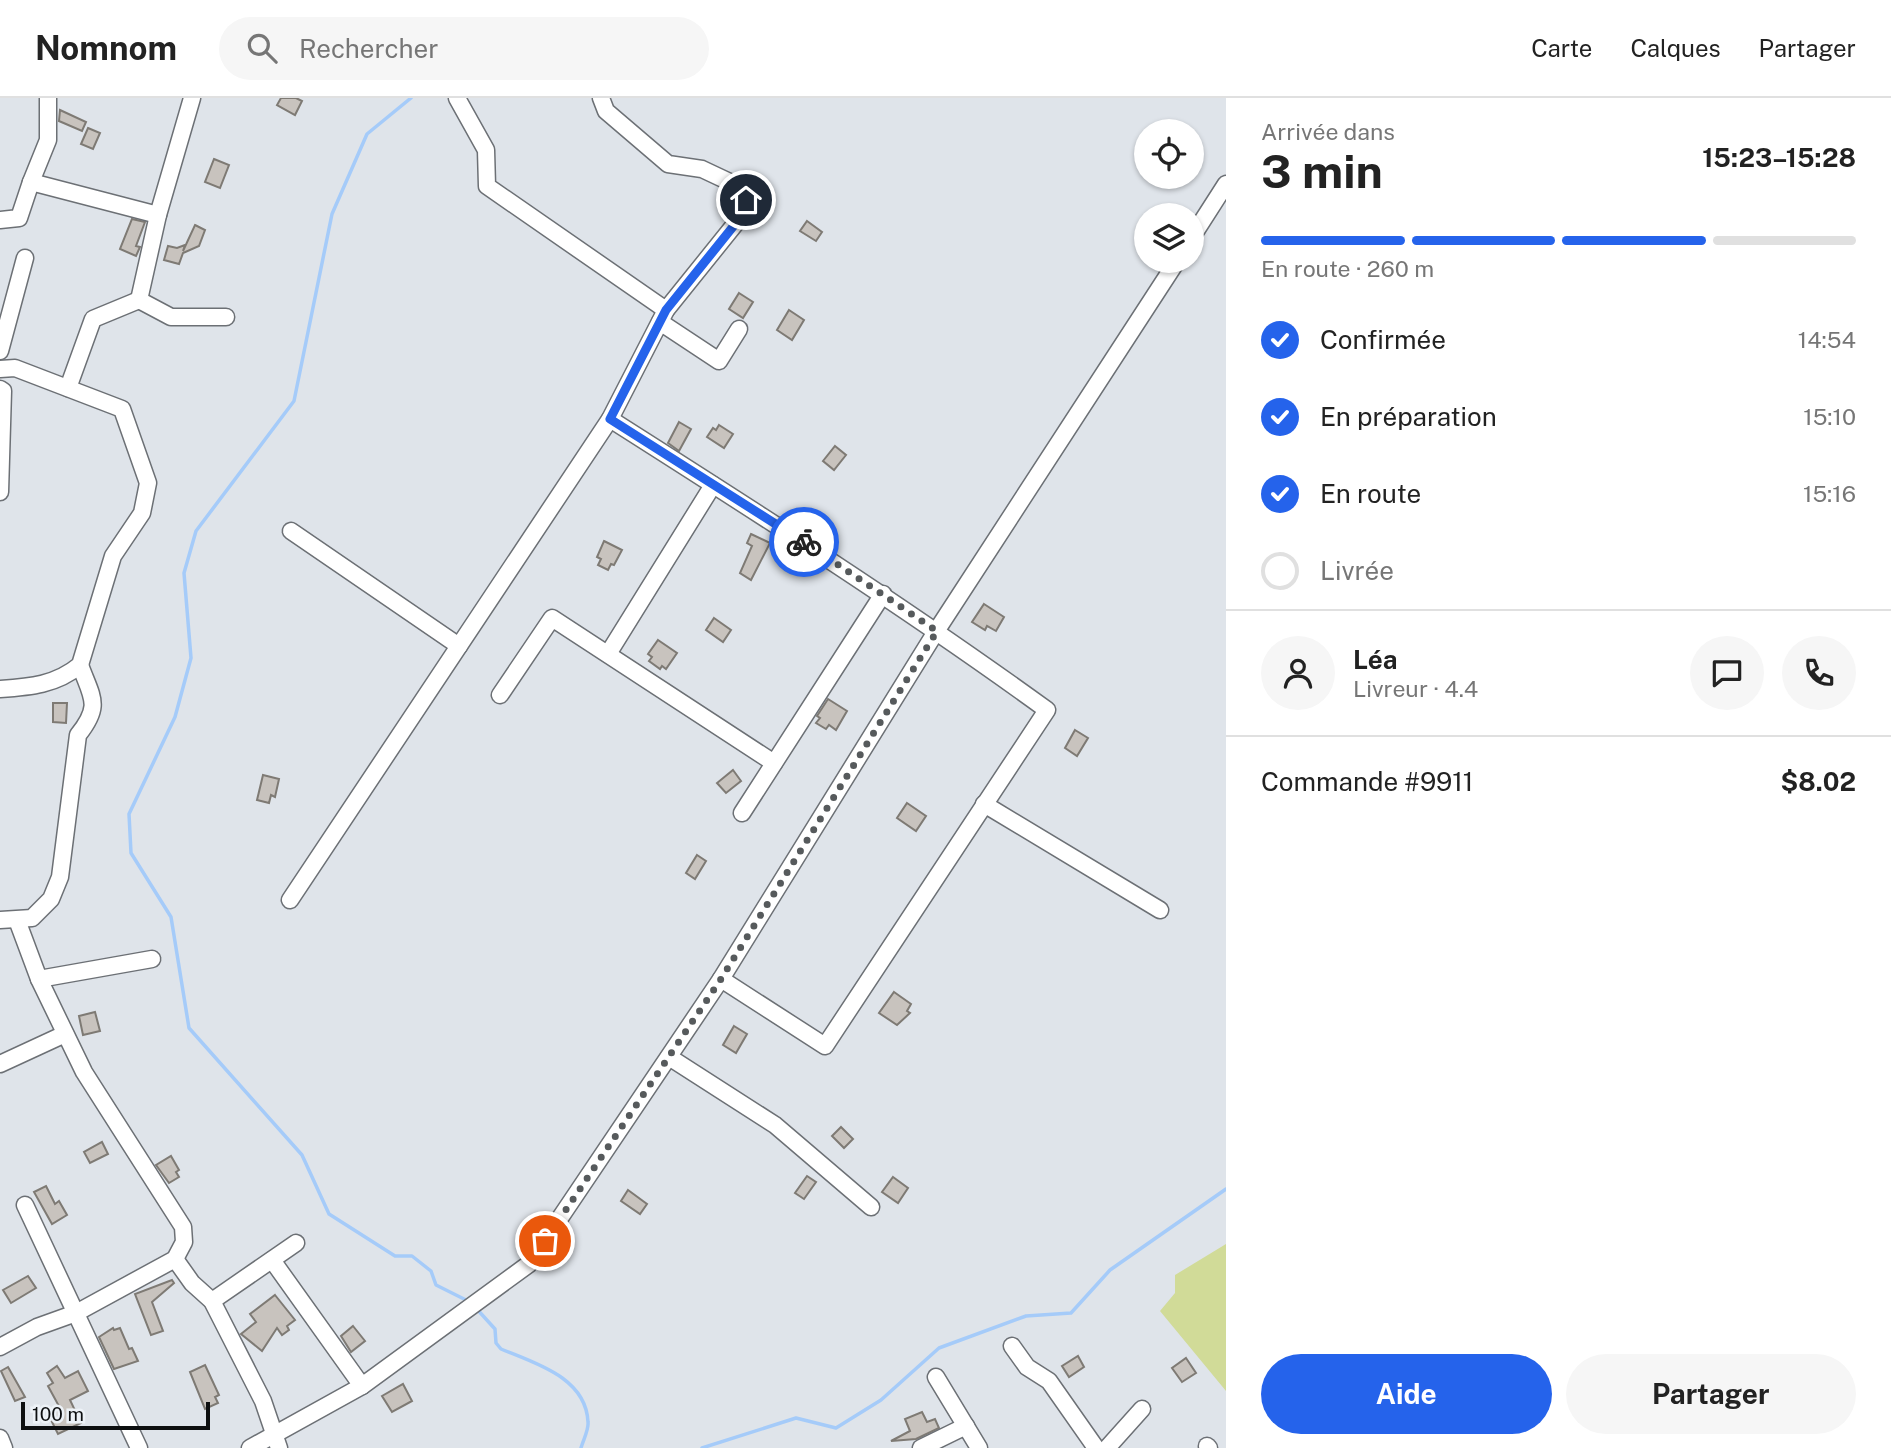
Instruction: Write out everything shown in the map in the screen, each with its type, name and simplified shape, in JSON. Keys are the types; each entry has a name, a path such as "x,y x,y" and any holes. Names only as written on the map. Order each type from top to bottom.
{"street":[{"path":"0,220 19,218 48,140 48,98"},
{"path":"139,300 158,215 192,98"},
{"path":"457,98 486,150 486,186 663,316 719,361 739,329"},
{"path":"290,900 610,419 663,316 740,218 746,200 736,185 702,169 668,164 606,111 601,98"},
{"path":"31,182 158,215"},
{"path":"1204,218 1226,184"},
{"path":"0,351 25,258"},
{"path":"250,1448 276,1442 362,1386 529,1264 721,979 937,631 1169,273"},
{"path":"139,300 171,317 226,317"},
{"path":"68,388 93,319 139,300"},
{"path":"0,369 15,368 122,409 148,483 142,513 113,556 80,665 65,677 39,686 0,689"},
{"path":"0,389 3,391 3,404 0,492"},
{"path":"610,419 883,594 1046,710 825,1046 721,979"},
{"path":"608,654 713,485"},
{"path":"291,531 458,646"},
{"path":"743,813 883,594"},
{"path":"500,695 552,618 774,763"},
{"path":"0,920 24,919 51,899 60,877 78,735 92,718 94,702 80,665"},
{"path":"984,804 1160,910"},
{"path":"0,1347 37,1327 76,1313 174,1259 184,1242 183,1227 84,1072 65,1034 39,979 24,919"},
{"path":"39,979 152,959"},
{"path":"0,1064 65,1034"},
{"path":"669,1057 775,1125 871,1206"},
{"path":"25,1205 139,1448"},
{"path":"212,1301 296,1243"},
{"path":"174,1259 192,1283 212,1301 263,1401 276,1442"},
{"path":"272,1260 362,1386"},
{"path":"1012,1346 1027,1367 1049,1381 1096,1448"},
{"path":"936,1377 979,1448"},
{"path":"1107,1448 1142,1409"},
{"path":"921,1448 965,1426"},
{"path":"0,1438 4,1448"}],"green space":[{"path":"1226,1244 1226,1391 1160,1311 1175,1293 1175,1275"}],"building":[{"path":"281,98 296,98 302,101 295,115 277,105"},
{"path":"60,110 86,122 82,131 59,121"},
{"path":"88,128 100,133 93,149 81,144"},
{"path":"214,159 229,165 220,188 205,182"},
{"path":"132,219 145,222 136,246 140,247 136,256 120,249"},
{"path":"807,221 822,232 816,241 800,231"},
{"path":"195,225 205,230 199,246 183,253 179,264 164,260 168,246 177,248 185,245 183,251"},
{"path":"739,293 753,302 743,318 729,309"},
{"path":"789,310 804,320 792,340 777,330"},
{"path":"679,422 691,429 679,451 668,443"},
{"path":"719,425 733,434 724,448 707,437 713,428 716,430"},
{"path":"835,446 846,455 834,470 823,461"},
{"path":"751,534 770,543 751,580 740,573 752,546 747,543"},
{"path":"604,541 622,550 608,570 598,565 601,559 597,557"},
{"path":"984,604 1004,617 996,631 987,626 985,630 972,622"},
{"path":"714,618 731,630 723,642 706,630"},
{"path":"658,640 677,653 666,669 662,666 660,669 649,661 652,657 648,654"},
{"path":"828,699 847,711 836,730 829,725 826,729 816,723 820,718 817,716"},
{"path":"53,703 67,703 66,723 53,722"},
{"path":"1075,730 1088,738 1077,756 1065,748"},
{"path":"733,770 741,781 726,793 717,783"},
{"path":"263,775 279,779 275,797 271,795 269,803 257,800"},
{"path":"907,803 926,816 916,831 897,818"},
{"path":"697,855 706,861 695,879 686,873"},
{"path":"894,992 911,1004 907,1011 910,1013 897,1025 879,1013"},
{"path":"95,1012 100,1031 83,1035 79,1016"},
{"path":"734,1026 747,1034 736,1053 723,1045"},
{"path":"841,1127 853,1139 844,1148 832,1136"},
{"path":"102,1142 108,1154 90,1163 84,1152"},
{"path":"171,1156 179,1170 176,1172 179,1177 169,1183 156,1165"},
{"path":"807,1176 816,1182 804,1199 795,1193"},
{"path":"893,1177 908,1188 898,1203 882,1192"},
{"path":"46,1186 55,1204 59,1201 67,1215 52,1224 34,1192"},
{"path":"628,1190 647,1204 640,1214 621,1201"},
{"path":"28,1276 36,1288 11,1303 3,1290"},
{"path":"172,1280 174,1283 152,1302 163,1331 151,1335 135,1294"},
{"path":"275,1295 295,1320 287,1326 289,1330 282,1335 277,1328 262,1351 241,1334 256,1322 250,1314"},
{"path":"353,1326 365,1341 351,1352 341,1336"},
{"path":"113,1328 120,1328 129,1349 132,1348 138,1361 114,1369 99,1337"},
{"path":"1078,1356 1084,1367 1069,1377 1062,1366"},
{"path":"1186,1358 1196,1373 1182,1382 1172,1368"},
{"path":"205,1365 219,1395 215,1397 218,1403 205,1409 190,1372"},
{"path":"57,1366 65,1378 78,1371 88,1391 70,1400 81,1423 58,1434 48,1414 60,1408 48,1386 53,1383 47,1373"},
{"path":"8,1367 25,1397 15,1401 1,1371"},
{"path":"403,1384 412,1401 392,1412 382,1396"},
{"path":"922,1412 927,1422 935,1419 939,1428 916,1439 891,1441 910,1431 905,1419"}],"waterway":[{"path":"411,98 367,134 332,214 294,401 196,531 184,573 191,658 175,717 129,814 131,853 171,917 189,1028 302,1155 329,1214 395,1256 412,1256 431,1271 436,1285 470,1302"},
{"path":"702,1448 796,1418 836,1428 881,1400 939,1348 1026,1316 1071,1313 1110,1270 1226,1189"},
{"path":"475,1307 495,1329 496,1343 501,1349 543,1366 568,1383 578,1394 585,1407 588,1422 581,1448"}],"way so far":[{"path":"545,1241 721,979 937,631 804,542"}],"route":[{"path":"746,200 740,218 666,310 610,419 804,542"}]}
